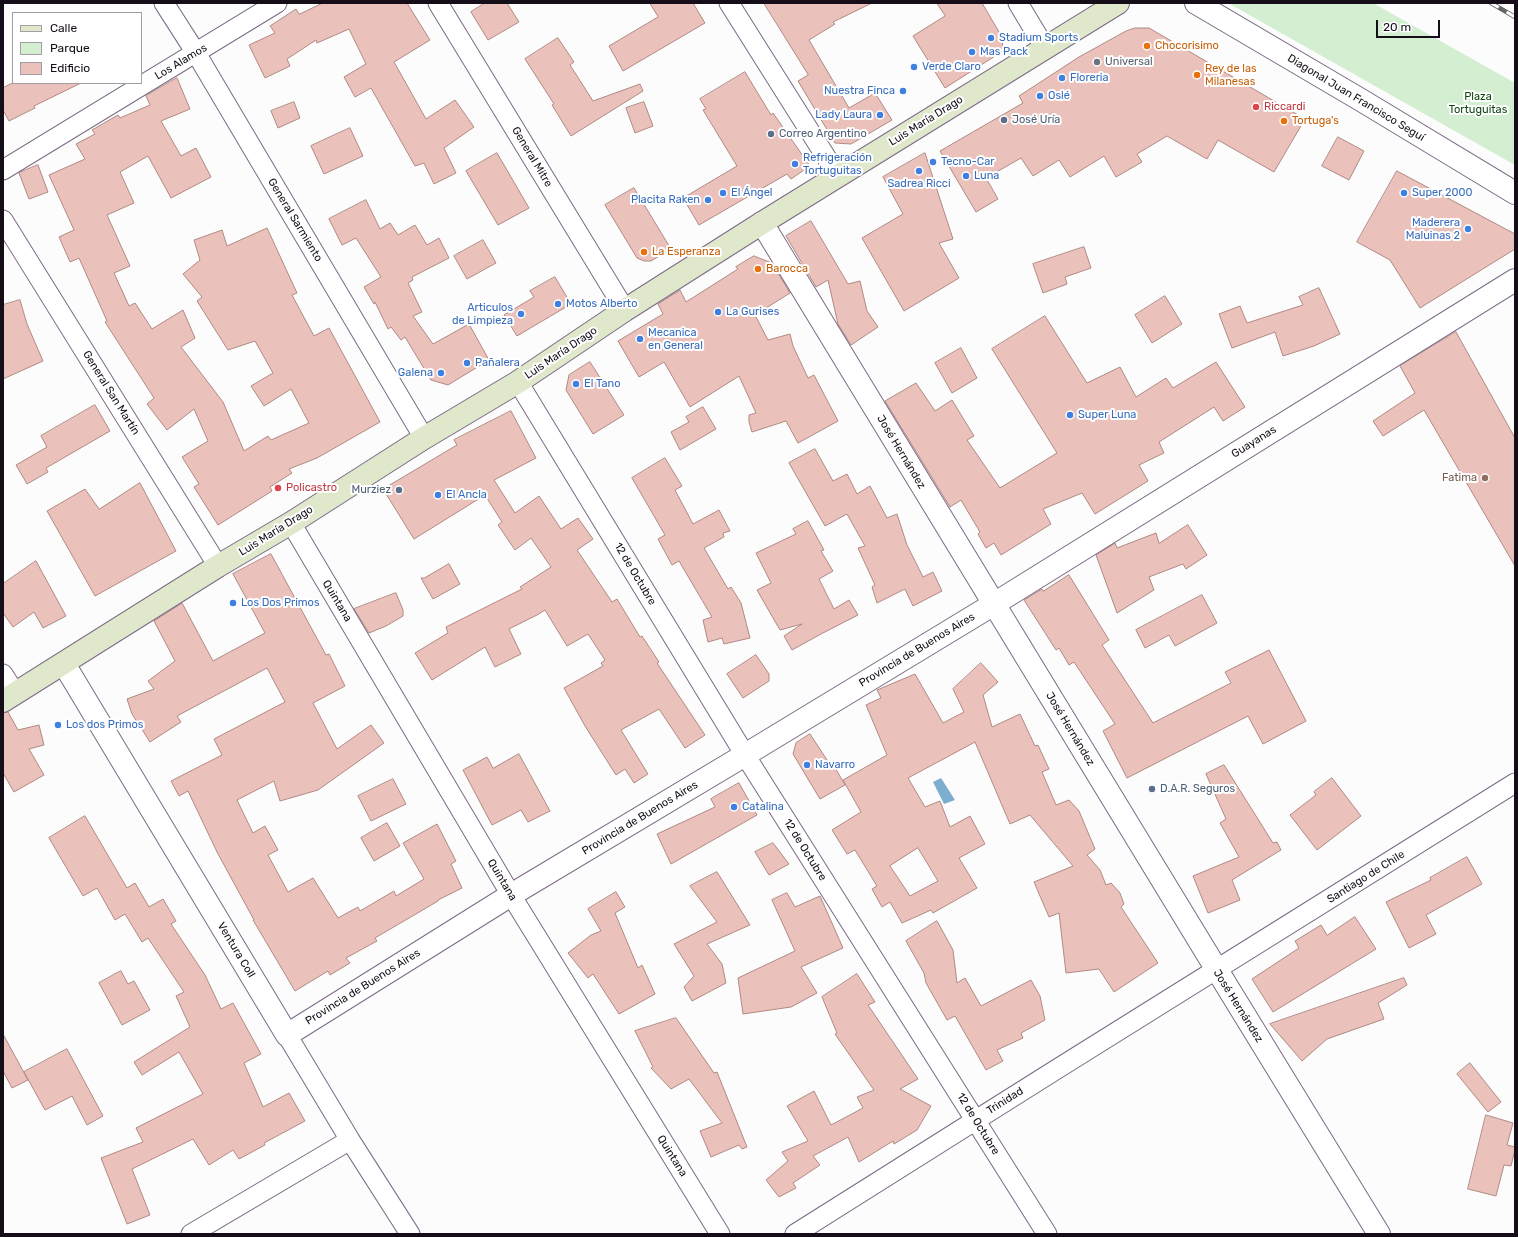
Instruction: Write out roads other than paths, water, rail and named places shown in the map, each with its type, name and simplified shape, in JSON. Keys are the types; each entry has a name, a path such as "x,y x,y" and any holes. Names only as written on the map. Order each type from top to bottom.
{"main road":[{"name":"Luis María Drago","path":"9,697 424,438 518,382 625,310 762,223 1118,3"}],"street":[{"name":"General Sarmiento","path":"164,3 196,53 424,438"},
{"name":"Los Alamos","path":"3,170 277,3"},
{"name":"General Mitre","path":"438,3 625,310"},
{"path":"729,3 838,176"},
{"path":"1018,3 1045,48"},
{"name":"Diagonal Juan Francisco Seguí","path":"1196,3 1368,104 1515,193"},
{"name":"General San Martín","path":"3,220 218,566"},
{"name":"José Hernández","path":"762,223 1216,970 1379,1234"},
{"name":"Guayanas","path":"994,604 1515,280"},
{"name":"12 de Octubre","path":"518,382 745,755 1047,1234"},
{"name":"Quintana","path":"291,522 511,894 720,1234"},
{"name":"Provincia de Buenos Aires","path":"287,1035 511,894 745,755 994,604"},
{"name":"Ventura Coll","path":"64,664 350,1140 410,1234"},
{"path":"3,674 9,697"},
{"name":"Santiago de Chile","path":"1216,970 1515,783"},
{"name":"Trinidad","path":"795,1234 975,1119 1216,970"},
{"path":"191,1234 350,1140"}],"water":[{"path":"941,778 955,800 944,804 933,782"}],"railway":[{"path":"1491,3 1515,17"}],"place":[{"name":"Stadium Sports","path":"991,38"},
{"name":"Chocorisimo","path":"1147,46"},
{"name":"Mas Pack","path":"972,52"},
{"name":"Universal","path":"1097,62"},
{"name":"Verde Claro","path":"914,67"},
{"name":"Rey de las Milanesas","path":"1197,75"},
{"name":"Floreria","path":"1062,78"},
{"name":"Nuestra Finca","path":"903,91"},
{"name":"Oslé","path":"1040,96"},
{"name":"Riccardi","path":"1256,107"},
{"name":"Lady Laura","path":"880,115"},
{"name":"José Uría","path":"1004,120"},
{"name":"Tortuga's","path":"1284,121"},
{"name":"Correo Argentino","path":"771,134"},
{"name":"Tecno-Car","path":"933,162"},
{"name":"Refrigeración Tortuguitas","path":"795,164"},
{"name":"Sadrea Ricci","path":"919,171"},
{"name":"Luna","path":"966,176"},
{"name":"El Ángel","path":"723,193"},
{"name":"Super 2000","path":"1404,193"},
{"name":"Placita Raken","path":"708,200"},
{"name":"Maderera Maluinas 2","path":"1468,229"},
{"name":"La Esperanza","path":"644,252"},
{"name":"Barocca","path":"758,269"},
{"name":"Motos Alberto","path":"558,304"},
{"name":"La Gurises","path":"718,312"},
{"name":"Articulos de Limpieza","path":"521,314"},
{"name":"Mecanica en General","path":"640,339"},
{"name":"Pañalera","path":"467,363"},
{"name":"Galena","path":"441,373"},
{"name":"El Tano","path":"576,384"},
{"name":"Super Luna","path":"1070,415"},
{"name":"Fatima","path":"1485,478"},
{"name":"Policastro","path":"278,488"},
{"name":"Murziez","path":"399,490"},
{"name":"El Ancla","path":"438,495"},
{"name":"Los Dos Primos","path":"233,603"},
{"name":"Los dos Primos","path":"58,725"},
{"name":"Navarro","path":"807,765"},
{"name":"D.A.R. Seguros","path":"1152,789"},
{"name":"Catalina","path":"734,807"}],"park label":[{"name":"Plaza Tortuguitas","path":"1478,103"}]}
